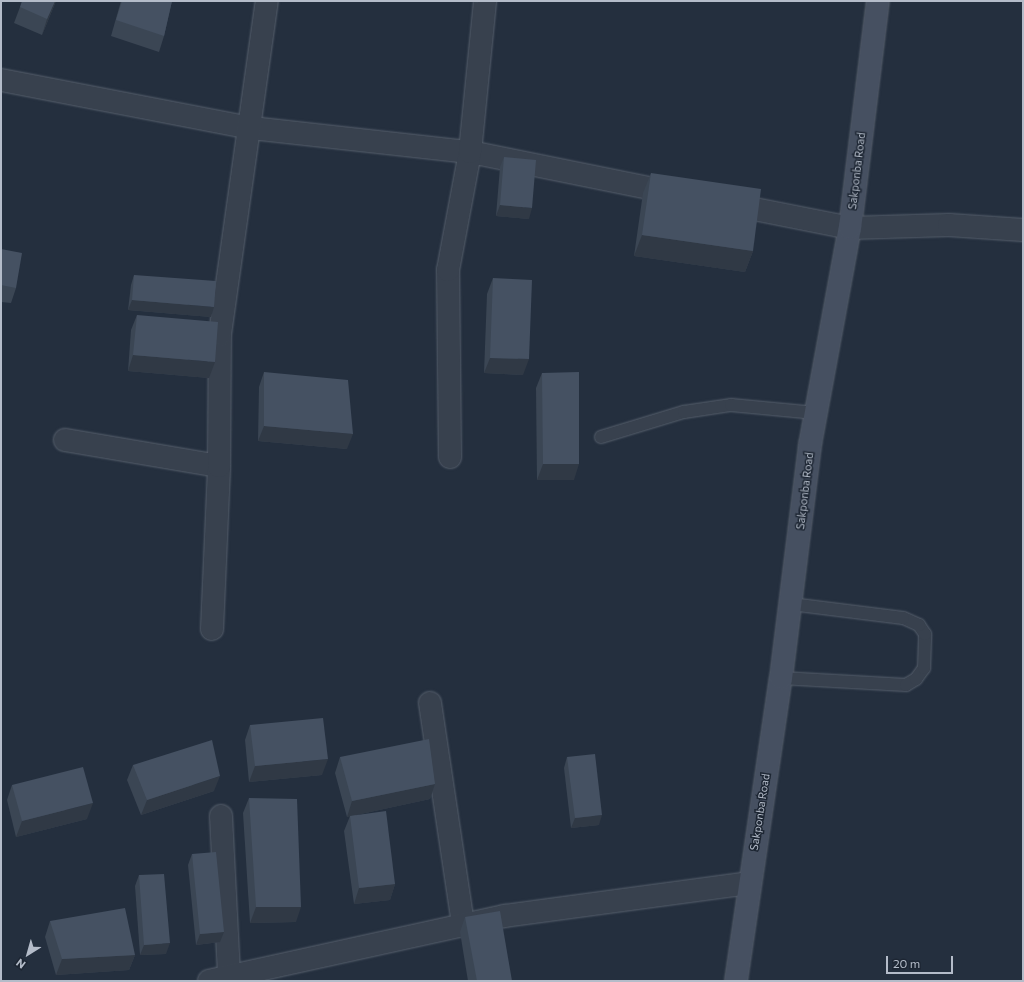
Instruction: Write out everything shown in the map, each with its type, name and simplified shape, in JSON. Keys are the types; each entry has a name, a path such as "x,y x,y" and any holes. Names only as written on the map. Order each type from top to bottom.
{"main road":[{"name":"Sakponba Road","path":"736,981 749,883 781,678 816,413 850,228 878,1"}],"street":[{"path":"212,629 219,466 220,334 251,128 267,1"},
{"path":"450,457 448,270 470,152 486,1"},
{"path":"1,80 251,128 470,152 850,228 949,225 1023,230"},
{"path":"65,440 219,466"},
{"path":"430,704 463,924"},
{"path":"222,816 219,978 463,924 749,883"}],"lane":[{"path":"600,437 684,412 731,405 816,413"},
{"path":"781,678 906,685 916,679 924,668 925,634 919,625 903,618 791,604"}],"building":[{"path":"22,1 55,1 47,19 20,7"},
{"path":"122,1 172,1 164,36 116,20"},
{"path":"504,157 536,160 532,208 500,205"},
{"path":"651,173 761,189 753,251 642,235"},
{"path":"1,249 22,253 16,288 1,285"},
{"path":"134,275 216,281 214,307 132,300"},
{"path":"493,278 532,280 529,359 490,358"},
{"path":"137,315 218,322 215,362 133,355"},
{"path":"264,372 348,380 353,434 264,426"},
{"path":"579,372 579,464 543,464 542,373"},
{"path":"323,718 328,759 255,766 250,725"},
{"path":"429,739 435,784 352,801 340,757"},
{"path":"212,740 220,776 147,800 133,765"},
{"path":"595,754 602,815 575,818 567,757"},
{"path":"83,767 93,803 22,821 12,785"},
{"path":"249,798 297,799 301,907 256,907"},
{"path":"386,811 395,884 359,888 350,816"},
{"path":"216,852 224,932 200,934 192,854"},
{"path":"164,874 170,943 144,945 139,875"},
{"path":"125,908 135,955 62,959 50,921"},
{"path":"500,911 512,981 477,981 465,917"}]}
